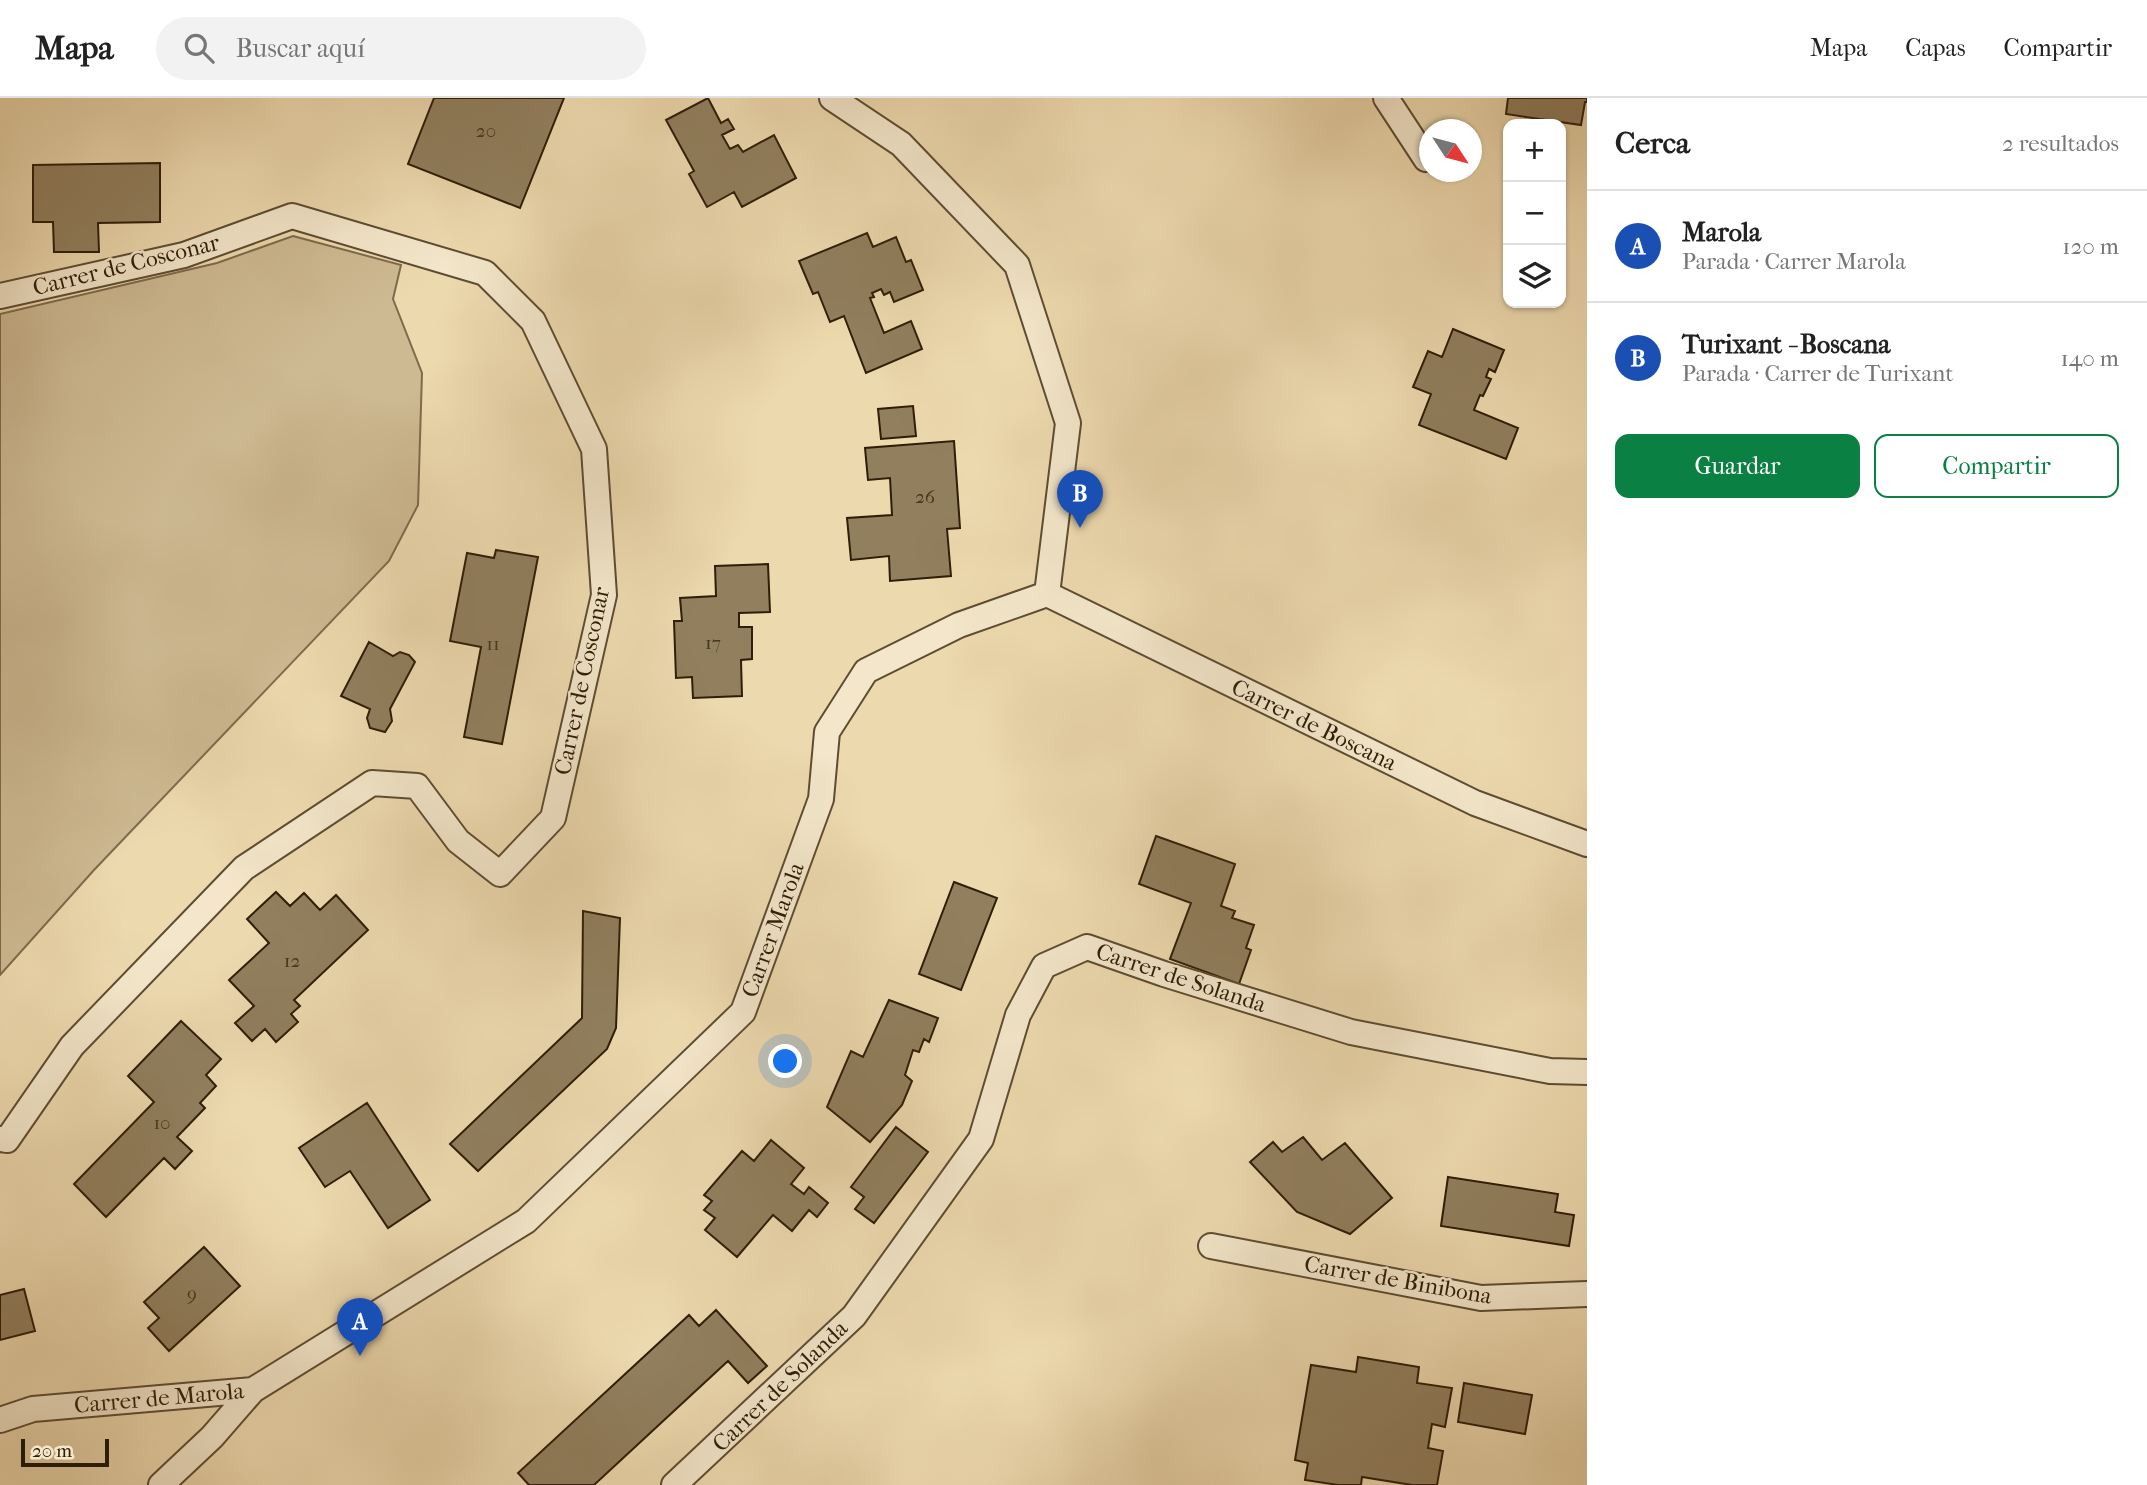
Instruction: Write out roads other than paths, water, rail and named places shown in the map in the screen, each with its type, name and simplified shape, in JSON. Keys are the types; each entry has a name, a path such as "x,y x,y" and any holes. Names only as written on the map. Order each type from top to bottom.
{"street":[{"path":"832,98 901,144 1017,265 1068,423 1047,594"},
{"path":"1386,98 1419,148"},
{"name":"Carrer de Cosconar","path":"0,296 184,255 292,216 485,273 533,321 594,449 604,595 553,818 500,874 458,841 417,786 372,783 244,868 72,1046 7,1140 0,1139"},
{"name":"Carrer de Boscana","path":"1047,594 1475,803 1587,844"},
{"name":"Carrer Marola","path":"346,1334 526,1221 743,1012 821,799 827,732 866,671 959,625 1047,594"},
{"name":"Carrer de Solanda","path":"674,1485 854,1316 981,1139 1018,1015 1044,966 1087,947 1164,974 1351,1032 1550,1071 1587,1072"},
{"name":"Carrer de Binibona","path":"1211,1246 1481,1298 1587,1294"},
{"name":"Carrer de Marola","path":"0,1420 33,1409 253,1390 346,1334"},
{"path":"161,1485 212,1437 253,1390"}],"place":[{"name":"Turixant - Boscana","path":"1080,528"},
{"name":"Marola","path":"360,1356"}]}
